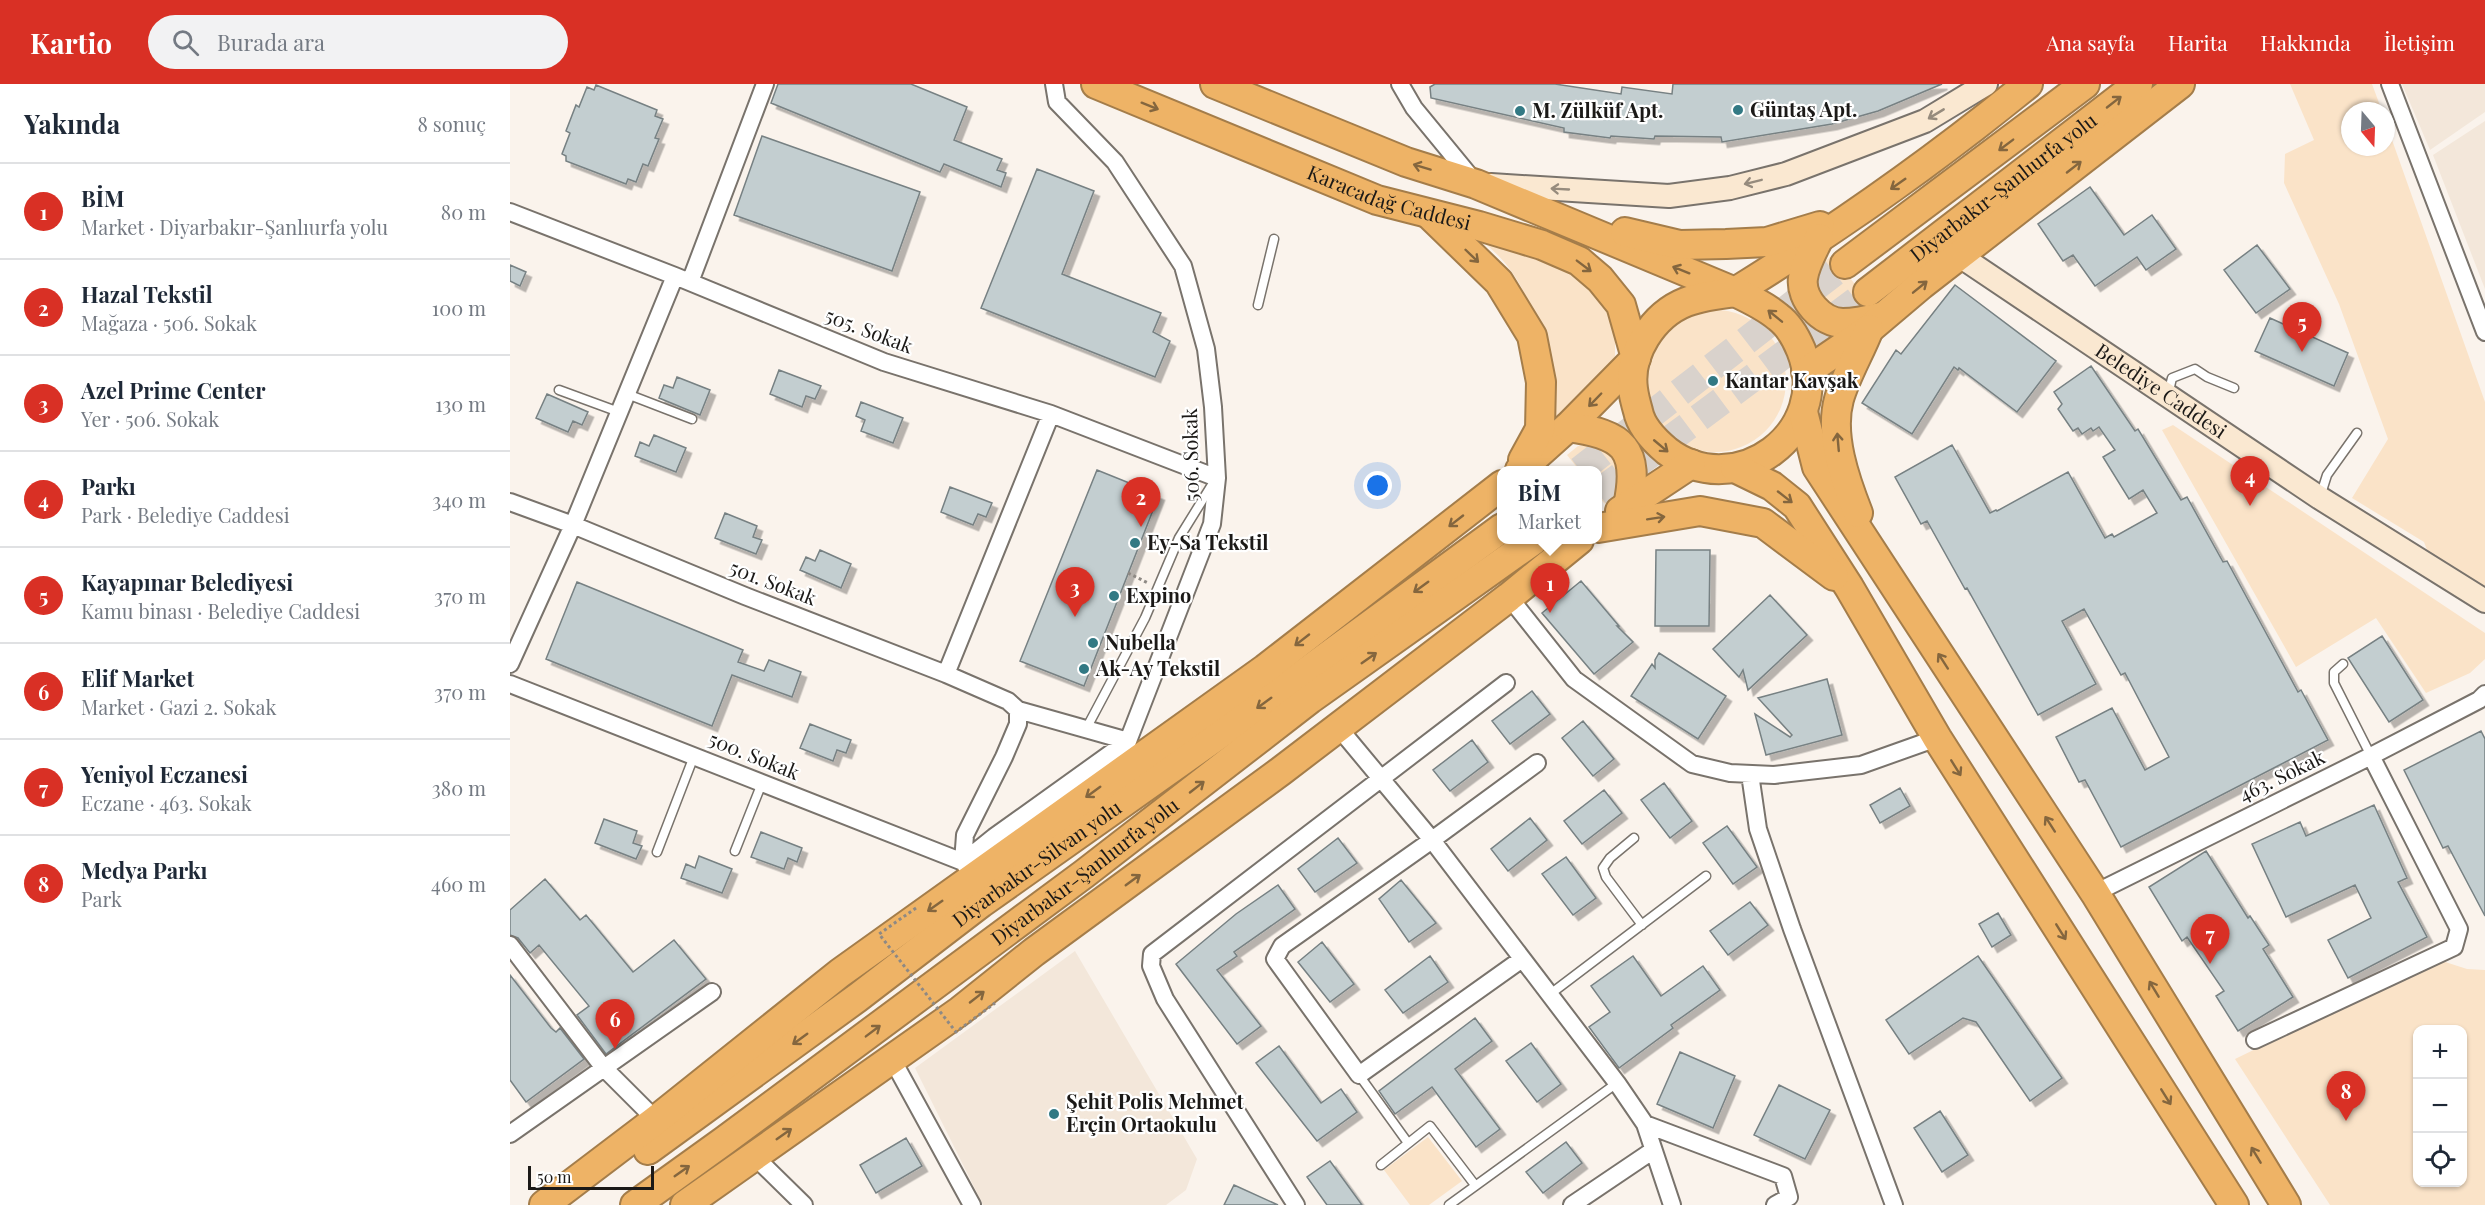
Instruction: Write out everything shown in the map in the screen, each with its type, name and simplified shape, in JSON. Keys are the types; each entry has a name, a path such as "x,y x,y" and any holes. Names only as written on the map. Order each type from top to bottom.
{"highway":[{"name":"Karacadağ Caddesi","path":"1096,84 1377,200 1542,245 1579,261 1600,279 1621,305 1636,358"},
{"name":"Karacadağ Caddesi","path":"1215,84 1406,162 1476,184 1735,292"},
{"path":"1735,292 1780,318 1796,338 1805,362 1808,387 1803,411 1792,432 1776,449 1757,461 1735,468 1705,468 1678,459 1654,441 1639,416 1632,387 1636,358 1646,335 1663,316 1684,302 1709,295 1735,292 1862,210 1955,143 2028,84"},
{"name":"Diyarbakır-Şanlıurfa yolu","path":"1845,264 2085,84"},
{"name":"Diyarbakır-Şanlıurfa yolu","path":"1868,292 2138,84"},
{"path":"1806,372 1877,323 2180,84"},
{"path":"1563,222 1628,232 1680,245 1757,243 1808,231 1862,210"},
{"path":"1430,215 1499,282 1532,336 1541,382 1540,429 1521,466"},
{"path":"1819,238 1808,261 1802,283 1808,300 1818,313 1840,324 1877,323"},
{"path":"1875,557 1856,507 1839,451 1836,421 1839,399 1877,323"},
{"path":"1524,466 1568,427 1636,358"},
{"path":"1803,411 1817,467 2095,893 2286,1205"},
{"path":"1568,427 1595,430 1610,436 1624,448 1631,459 1633,482 1628,506"},
{"path":"1602,523 1691,464"},
{"path":"1735,468 1772,486 1797,506 1849,587 1937,738 2234,1205"},
{"path":"544,1205 742,1051 1119,773 1265,669 1497,489"},
{"path":"1602,525 1700,511 1763,524 1849,587"},
{"name":"Diyarbakır-Silvan yolu","path":"577,1205 653,1146 857,999 973,881 1265,702 1497,532"},
{"name":"Diyarbakır-Şanlıurfa yolu","path":"634,1205 1084,874 1310,699 1528,544"},
{"path":"685,1205 892,1059 1338,727 1509,597 1574,544"},
{"path":"833,1100 1084,874"}],"street":[{"path":"510,664 573,525 627,394 682,279 765,84"},
{"name":"506. Sokak","path":"1054,84 1057,102 1115,162 1183,266 1206,349 1213,407 1217,478 1212,524 1128,741 1119,773"},
{"path":"1400,84 1414,108 1476,184 1669,196 1730,188 1786,174 1925,121 1986,84"},
{"path":"2390,84 2485,332"},
{"name":"505. Sokak","path":"510,212 682,279 884,362 1051,414 1217,478"},
{"name":"Belediye Caddesi","path":"1960,256 2320,498 2485,601"},
{"path":"946,674 1051,414"},
{"name":"501. Sokak","path":"510,502 946,674 1008,701 1018,710 1128,741"},
{"path":"1509,597 1574,679 1692,764 1730,773 1774,775 1861,765 1937,738"},
{"path":"1296,1205 1165,999 1151,966 1152,954 1506,683"},
{"name":"500. Sokak","path":"510,684 762,783 973,881"},
{"name":"463. Sokak","path":"2095,893 2371,756 2479,700 2485,694"},
{"path":"973,881 965,835 1018,724 1018,710"},
{"path":"1338,727 1432,840 1617,1083 1645,1124 1652,1151 1672,1205"},
{"path":"973,881 994,837 1128,741"},
{"path":"2255,1040 2454,947 2459,929 2371,756"},
{"path":"1522,959 1359,1075 1275,959 1282,946 1537,763"},
{"path":"1750,774 1758,829 1788,918 1894,1205"},
{"path":"510,945 603,1067 656,1120"},
{"path":"510,1134 712,992"},
{"path":"892,1059 972,1205"},
{"path":"1645,1124 1783,1176 1789,1197 1775,1205"},
{"path":"1572,1205 1652,1151"},
{"path":"753,1155 804,1205"}],"lane":[{"path":"1258,305 1274,239"},
{"path":"2168,396 2172,378 2195,369 2207,377 2234,388"},
{"path":"559,390 619,412"},
{"path":"627,394 692,419"},
{"path":"2320,498 2327,475 2357,433"},
{"path":"1086,729 1145,618 1179,538 1217,478"},
{"path":"2343,664 2334,672 2334,684 2371,756"},
{"path":"657,852 694,755"},
{"path":"735,851 762,783"},
{"path":"1634,838 1610,858 1603,868 1606,877 1642,925"},
{"path":"1550,995 1706,876"},
{"path":"1359,1075 1408,1143"},
{"path":"1449,1205 1617,1083"},
{"path":"1381,1165 1430,1126 1474,1185"}],"path":[{"path":"1128,573 1158,588"},
{"path":"916,908 879,934 956,1032 995,1003"}],"shaded area":[{"path":"2290,84 2372,84 2379,102 2341,102 2341,156 2395,156 2395,148 2485,402 2485,588 2429,555 2424,542 2352,498 2388,439 2339,304 2284,183 2285,154 2314,140"},
{"path":"2402,84 2485,84 2485,112 2430,150"},
{"path":"2485,121 2485,289 2433,155"},
{"path":"1471,231 1554,264 1587,284 1609,308 1615,334 1615,356 1604,374 1554,424 1540,339 1527,299 1505,263"},
{"path":"1832,255 1872,306 1856,311 1846,310 1832,303 1821,292 1817,277 1819,269"},
{"path":"1715,310 1742,315 1765,331 1781,354 1786,381 1781,408 1765,431 1742,447 1715,452 1688,447 1665,431 1649,408 1644,381 1649,354 1665,331 1688,315"},
{"path":"2173,425 2485,633 2485,659 2470,673 2426,693 2376,618 2296,667 2162,430"},
{"path":"1594,445 1611,457 1616,464 1619,472 1617,488 1605,504 1602,501 1602,466 1576,466 1567,455 1578,446"},
{"name":"Şehit Polis Mehmet Erçin Ortaokulu","path":"1075,951 1197,1159 1186,1190 1166,1205 983,1205 915,1068"},
{"path":"2439,960 2467,969 2485,970 2485,1205 2330,1205 2235,1059"},
{"path":"1428,1137 1462,1181 1429,1205 1410,1205 1384,1170"}],"building":[{"path":"778,84 911,84 967,107 954,140 1002,159 997,170 1006,173 1001,187 944,164 940,172 771,103"},
{"path":"1435,84 1555,84 1621,94 1622,87 1672,94 1673,84 1942,84 1878,111 1832,124 1722,142 1721,137 1655,136 1654,139 1611,136 1610,138 1564,132 1564,128 1431,98 1430,87"},
{"path":"596,85 657,110 655,116 663,119 655,138 659,139 648,166 643,164 636,182 628,179 626,184 566,161 566,156 562,154 570,133 566,131 576,105 579,107 587,87 594,90"},
{"path":"762,136 920,192 892,271 734,215"},
{"path":"1037,169 1094,191 1062,274 1161,313 1153,332 1170,341 1155,377 981,308"},
{"path":"2090,187 2124,235 2152,215 2176,249 2146,270 2137,257 2095,286 2073,255 2063,261 2038,224"},
{"path":"2257,245 2290,289 2256,313 2224,270"},
{"path":"510,265 526,272 520,286 510,281"},
{"path":"1955,285 2056,361 2017,412 1959,368 1958,370 1954,367 1912,434 1862,403 1896,350 1901,354"},
{"path":"2270,318 2348,353 2334,386 2255,351"},
{"path":"2091,366 2135,431 2138,429 2181,500 2187,497 2223,562 2227,561 2298,692 2301,690 2328,740 2121,847 2085,780 2079,782 2056,737 2112,708 2145,770 2169,757 2125,673 2121,675 2084,609 2062,621 2096,684 2038,715 1927,521 1921,524 1895,477 1952,445 1990,513 2068,472 2105,538 2112,534 2114,537 2157,513 2143,490 2129,499 2103,457 2115,450 2099,427 2093,431 2091,428 2082,434 2078,428 2073,431 2058,409 2062,404 2054,392"},
{"path":"779,370 821,386 815,399 806,396 802,407 770,394"},
{"path":"677,377 710,390 700,415 659,398 664,385 673,388"},
{"path":"547,394 588,412 582,425 573,421 568,432 536,418"},
{"path":"861,402 903,418 893,443 861,431 865,420 856,416"},
{"path":"654,435 686,448 676,472 635,456 640,442 649,446"},
{"path":"1097,470 1159,495 1084,686 1020,661"},
{"path":"950,487 992,503 986,517 978,514 973,525 941,512"},
{"path":"725,513 757,526 753,537 762,540 756,554 715,538"},
{"path":"820,550 851,564 841,588 800,570 806,557 815,561"},
{"path":"1656,550 1710,550 1709,626 1655,626"},
{"path":"1581,581 1633,642 1594,674 1542,613"},
{"path":"577,582 743,650 738,662 764,671 769,660 801,672 792,697 732,675 712,726 546,659"},
{"path":"1770,595 1807,635 1748,690 1743,670 1739,677 1713,649"},
{"path":"2382,636 2423,700 2389,722 2348,658"},
{"path":"1659,653 1726,696 1698,739 1631,696 1652,664 1655,668 1655,660"},
{"path":"1827,679 1842,735 1766,755 1755,714 1790,737 1792,735 1758,698"},
{"path":"1532,691 1550,714 1510,744 1492,721"},
{"path":"1583,721 1614,759 1593,776 1562,738"},
{"path":"810,724 851,740 846,753 837,750 833,761 800,748"},
{"path":"2481,731 2485,739 2485,916 2448,846 2443,848 2404,770"},
{"path":"1472,740 1488,762 1450,791 1433,770"},
{"path":"1664,783 1692,821 1670,838 1641,800"},
{"path":"1900,788 1910,806 1880,823 1870,805"},
{"path":"1604,790 1622,813 1582,844 1564,821"},
{"path":"2374,805 2407,878 2398,882 2427,937 2348,978 2328,940 2371,918 2355,885 2286,917 2252,844 2300,822 2306,836"},
{"path":"1530,818 1547,840 1508,871 1491,849"},
{"path":"604,819 637,831 633,843 642,846 636,859 595,843"},
{"path":"1727,826 1757,867 1733,884 1703,843"},
{"path":"761,832 802,848 797,862 788,858 784,869 751,857"},
{"path":"1338,838 1357,863 1315,892 1298,869"},
{"path":"2206,851 2248,918 2250,916 2269,945 2263,949 2293,997 2238,1031 2216,996 2224,991 2187,937 2182,941 2149,887"},
{"path":"699,856 732,869 722,893 681,878 686,864 695,868"},
{"path":"1566,857 1596,898 1573,915 1542,874"},
{"path":"545,879 580,920 586,915 633,972 674,940 706,979 606,1054 577,1015 589,1006 539,945 530,953 518,938 510,935 510,910"},
{"path":"1401,880 1436,923 1409,942 1379,899"},
{"path":"1278,885 1295,909 1234,952 1237,956 1217,970 1261,1026 1237,1044 1176,964 1236,914"},
{"path":"1750,902 1768,925 1728,955 1710,931"},
{"path":"1998,913 2011,935 1992,947 1979,924"},
{"path":"1322,942 1354,984 1330,1002 1298,962"},
{"path":"1430,956 1448,982 1403,1013 1385,990"},
{"path":"1633,956 1661,996 1703,966 1720,990 1671,1025 1673,1028 1619,1068 1589,1027 1610,1012 1591,986"},
{"path":"1978,956 2062,1078 2030,1101 1976,1022 1963,1018 1909,1054 1886,1020"},
{"path":"510,975 551,1028 556,1032 560,1028 584,1059 526,1102 510,1080"},
{"path":"1475,1018 1492,1041 1455,1069 1500,1129 1476,1147 1432,1087 1395,1114 1379,1091"},
{"path":"1531,1043 1561,1084 1537,1102 1506,1061"},
{"path":"1279,1046 1321,1103 1341,1089 1357,1112 1317,1141 1256,1063"},
{"path":"1680,1052 1735,1076 1713,1128 1657,1104"},
{"path":"1779,1085 1830,1110 1805,1159 1754,1135"},
{"path":"1940,1111 1968,1155 1942,1172 1914,1128"},
{"path":"906,1138 922,1166 876,1193 860,1165"},
{"path":"1566,1142 1582,1163 1543,1193 1526,1172"},
{"path":"1330,1161 1362,1205 1327,1205 1307,1177"},
{"path":"1234,1185 1278,1205 1224,1205"}],"tunnel":[{"path":"1585,466 1845,264"},
{"path":"1602,490 1868,292"}],"place":[{"name":"Güntaş Apt.","path":"1738,110"},
{"name":"M. Zülküf Apt.","path":"1520,111"},
{"name":"Kayapınar Belediyesi","path":"2302,352"},
{"name":"Kantar Kavşak","path":"1713,381"},
{"name":"Parkı","path":"2250,506"},
{"name":"Hazal Tekstil","path":"1141,527"},
{"name":"Ey-Sa Tekstil","path":"1135,543"},
{"name":"Expino","path":"1114,596"},
{"name":"BİM","path":"1550,613"},
{"name":"Azel Prime Center","path":"1075,617"},
{"name":"Nubella","path":"1093,643"},
{"name":"Ak-Ay Tekstil","path":"1084,669"},
{"name":"Yeniyol Eczanesi","path":"2210,964"},
{"name":"Elif Market","path":"615,1049"},
{"name":"Şehit Polis Mehmet Erçin Ortaokulu","path":"1054,1114"},
{"name":"Medya Parkı","path":"2346,1121"}]}
